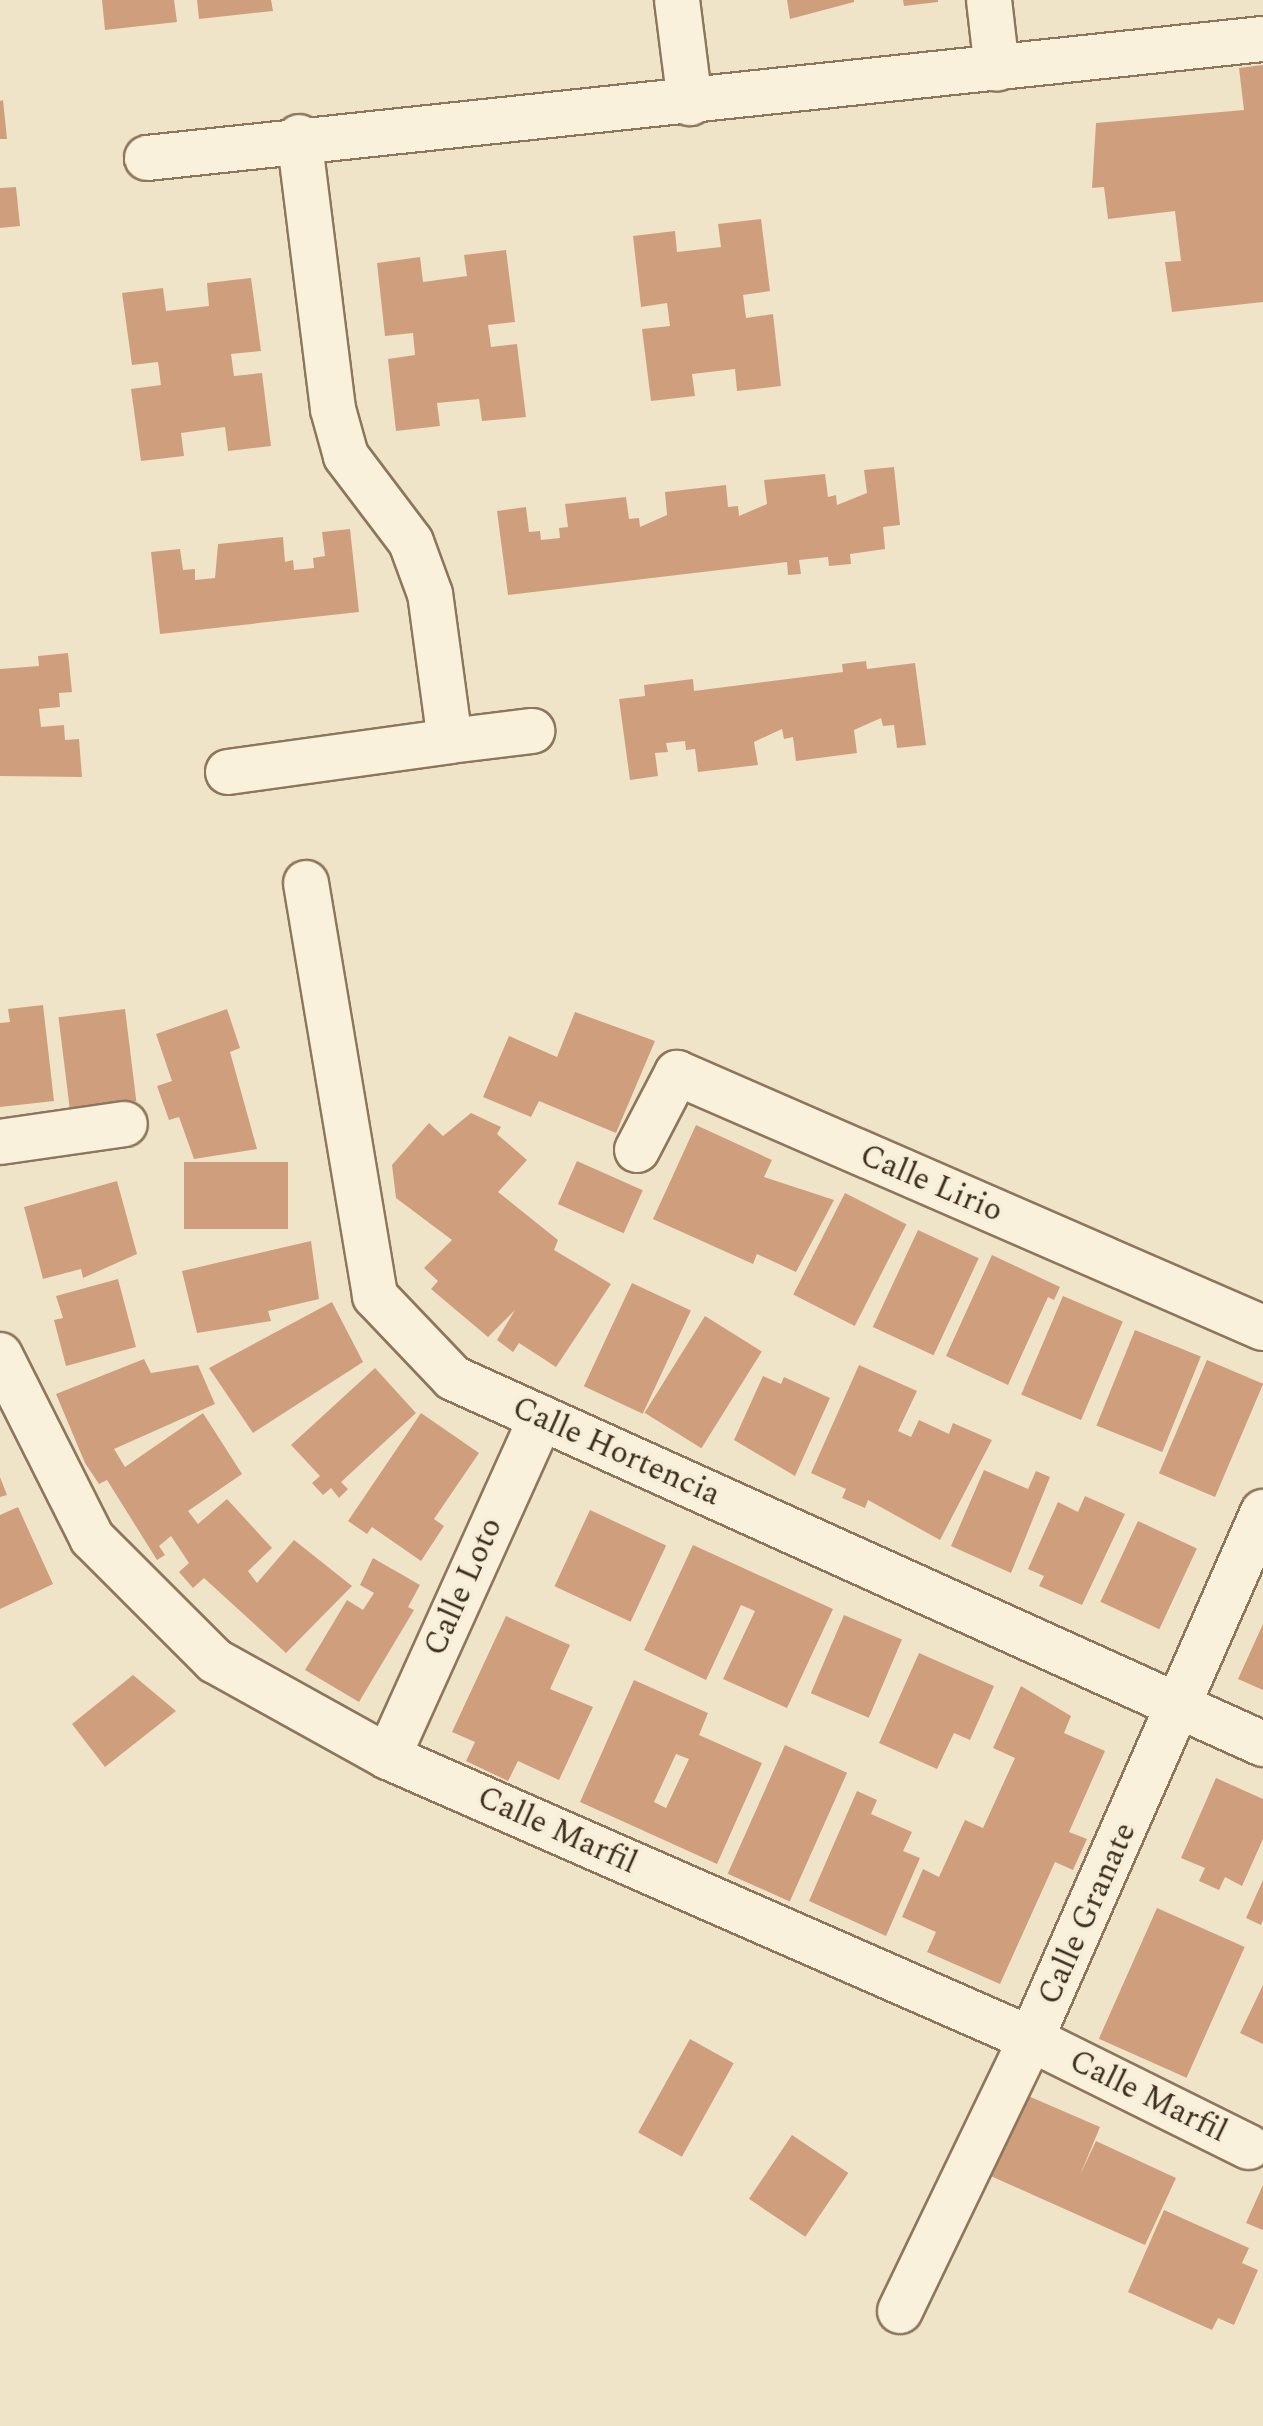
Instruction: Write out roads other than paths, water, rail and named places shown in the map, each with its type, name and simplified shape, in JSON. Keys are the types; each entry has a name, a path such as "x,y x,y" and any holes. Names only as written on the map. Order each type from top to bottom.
{"street":[{"path":"677,0 690,103"},
{"path":"989,0 997,69"},
{"path":"147,158 299,137 690,103 1263,39"},
{"path":"299,137 333,409 346,456 411,542 430,594 450,741"},
{"path":"228,772 532,731"},
{"name":"Calle Hortencia","path":"306,883 375,1296 453,1378 1263,1744"},
{"name":"Calle Lirio","path":"637,1150 677,1073 1263,1328"},
{"path":"0,1142 125,1124"},
{"name":"Calle Marfil","path":"0,1355 92,1538 215,1661 388,1757 1031,2039 1249,2147"},
{"name":"Calle Loto","path":"388,1757 541,1418"},
{"name":"Calle Granate","path":"900,2311 1031,2039 1181,1709 1263,1512"}]}
